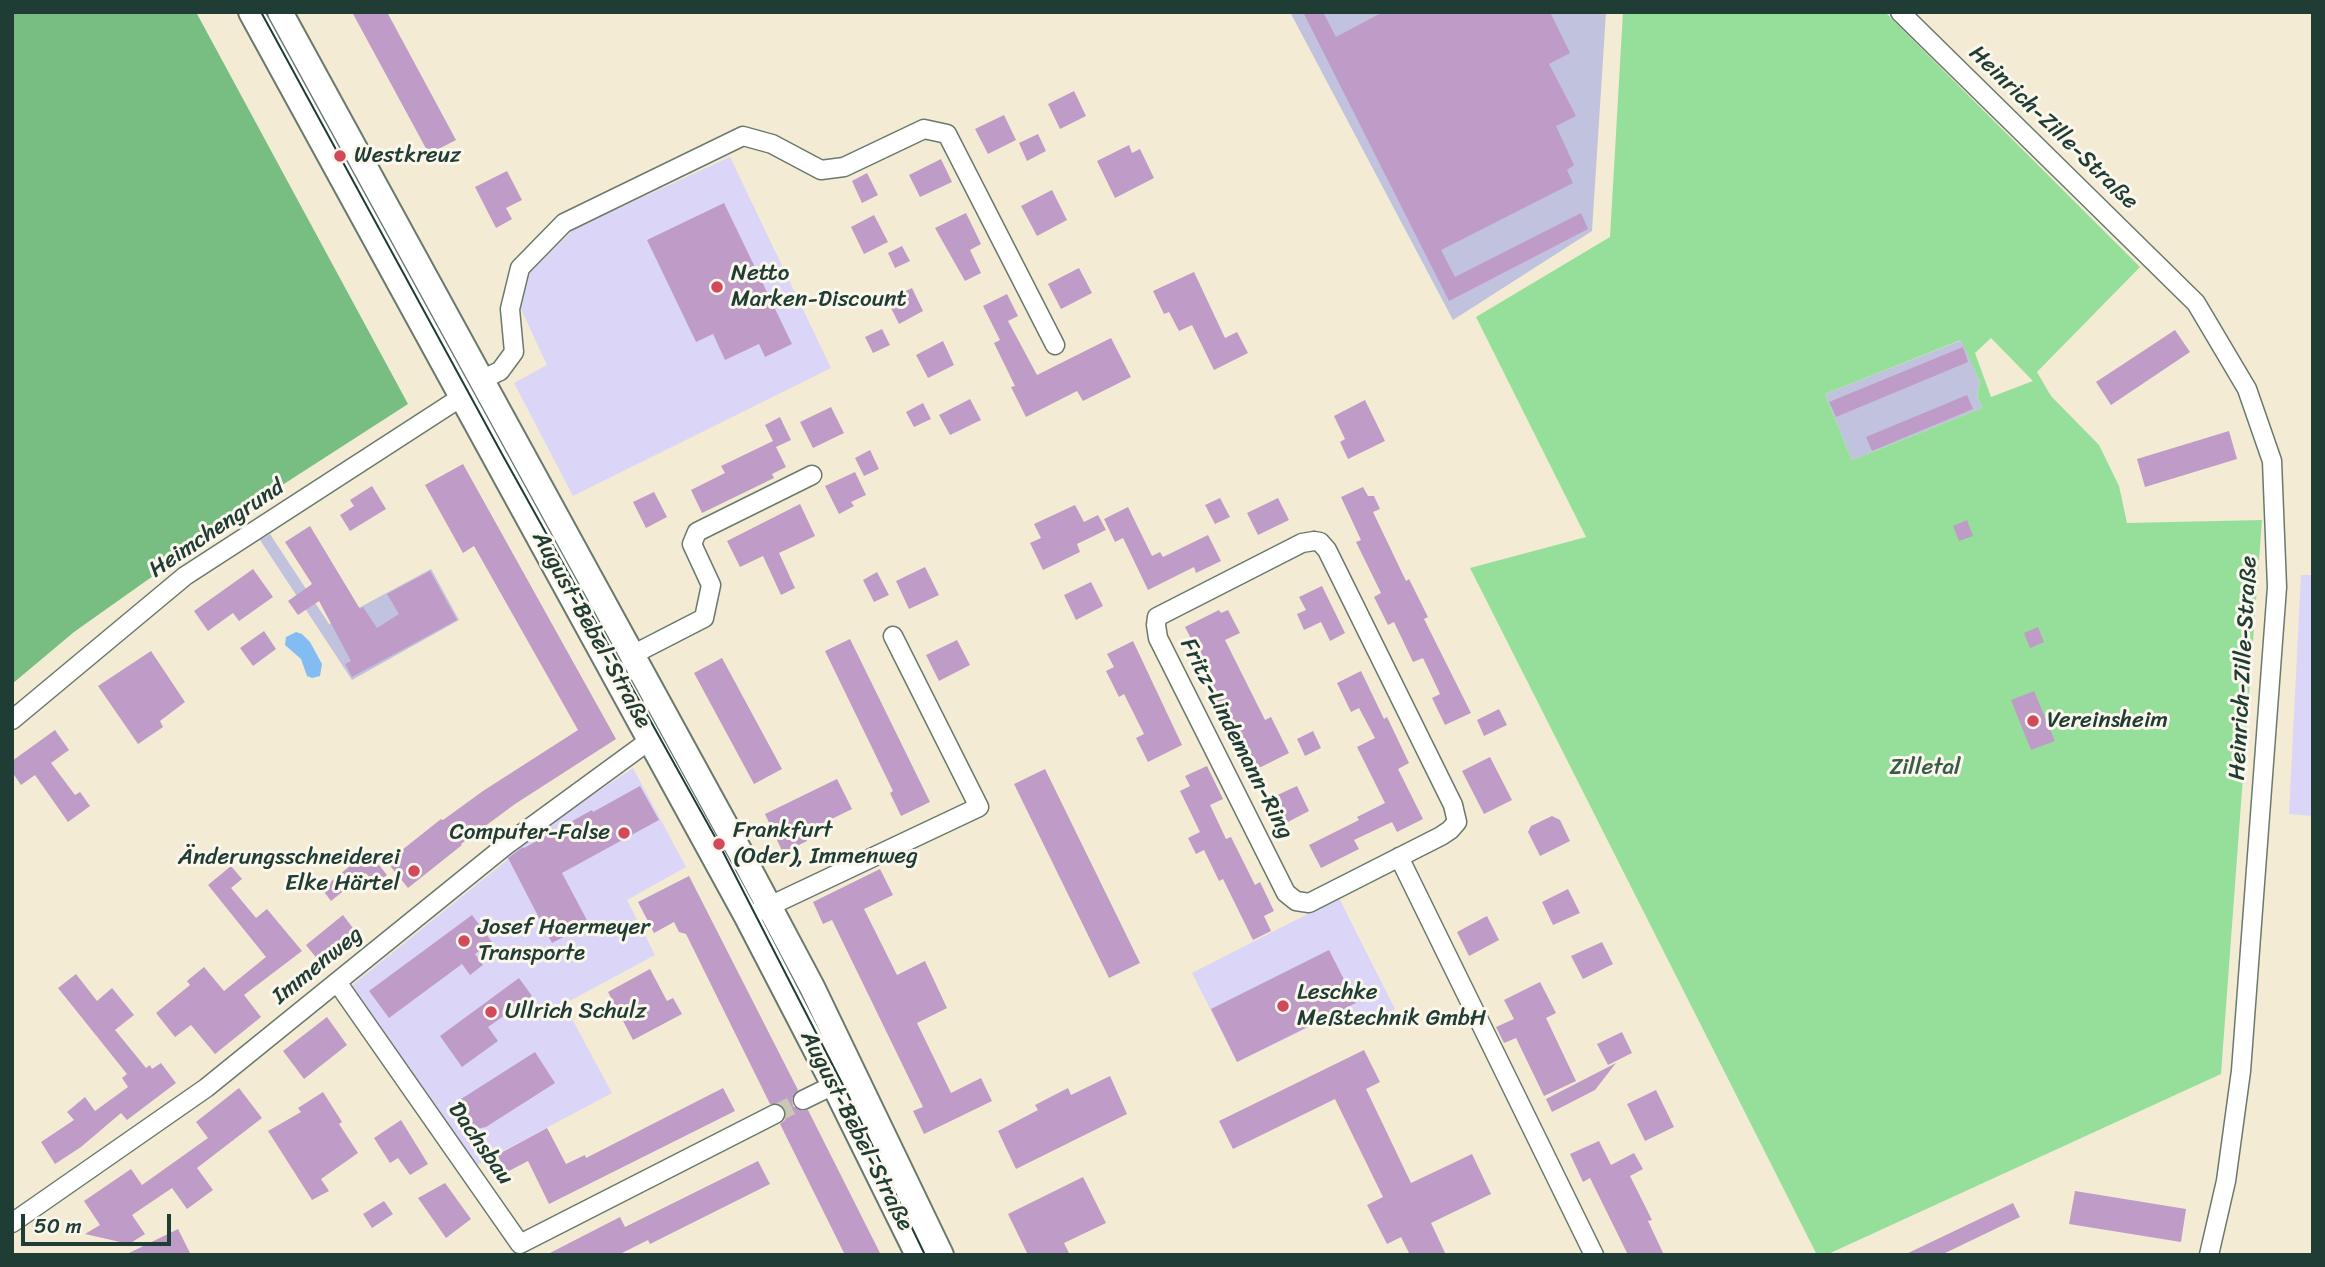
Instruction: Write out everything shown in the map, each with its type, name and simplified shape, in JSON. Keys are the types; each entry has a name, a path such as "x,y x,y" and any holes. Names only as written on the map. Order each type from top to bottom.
{"street":[{"name":"August-Bebel-Straße","path":"251,12 632,654 758,912 844,1080 941,1255"},
{"name":"Heinrich-Zille-Straße","path":"1900,12 2196,303 2247,389 2272,461 2277,587 2241,1071 2226,1181 2209,1255"},
{"name":"August-Bebel-Straße","path":"281,13 650,740 758,912"},
{"name":"Heimchengrund","path":"12,720 185,576 500,371 514,352 510,309 520,268 564,223 743,136 772,144 821,170 844,167 924,129 947,134 1055,345"},
{"path":"632,654 704,618 711,585 692,544 697,532 812,475"},
{"name":"Fritz-Lindemann-Ring","path":"1320,542 1327,550 1454,805 1457,822 1450,830 1399,857 1309,903 1296,901 1286,893 1158,638 1157,617 1302,543 1320,542"},
{"path":"758,912 979,807 893,636"},
{"name":"Immenweg","path":"12,1223 206,1088 505,846 650,740"},
{"path":"1399,857 1594,1255"},
{"name":"Dachsbau","path":"337,982 520,1244 775,1114"},
{"name":"August-Bebel-Straße","path":"844,1080 918,1255"},
{"path":"803,1100 844,1080"}],"shaded area":[{"path":"1290,12 1606,12 1592,231 1453,320"},
{"path":"730,157 831,368 573,496 514,383 547,365 520,307 528,275 575,228"},
{"path":"1962,340 1980,382 1977,395 1982,408 1852,460 1825,394"},
{"path":"270,534 329,624 431,569 459,620 352,680 260,540"},
{"path":"2301,575 2313,575 2313,816 2289,814"},
{"path":"633,768 686,867 627,900 655,955 564,1004 612,1093 475,1166 350,987 507,860 505,854"},
{"path":"1339,898 1395,1009 1381,1017 1345,1010 1237,1062 1192,973"}],"green space":[{"path":"12,12 196,12 408,404 273,491 74,632 12,684"},
{"name":"Zilletal","path":"1623,12 1885,12 2140,267 2037,372 2051,396 2099,445 2119,486 2127,523 2262,520 2221,1074 1826,1255 1817,1255 1470,568 1586,537 1476,317 1610,237","holes":["1991,338 2033,381 1991,397 1975,353","1961,340 1980,382 1977,395 1982,408 1852,460 1825,394"]}],"water":[{"path":"296,632 310,642 322,664 320,676 307,676 301,659 285,645 286,637"}],"building":[{"path":"352,12 387,12 456,140 429,154"},
{"path":"1303,12 1323,12 1336,37 1383,12 1550,12 1570,53 1549,64 1576,116 1556,126 1574,165 1567,170 1573,183 1441,250 1455,277 1581,213 1588,229 1449,301"},
{"path":"1074,91 1086,116 1060,129 1048,104"},
{"path":"1004,115 1016,140 988,154 975,129"},
{"path":"1038,134 1046,151 1027,161 1019,143"},
{"path":"1129,145 1132,153 1140,149 1154,178 1115,198 1097,161"},
{"path":"941,159 952,182 920,197 909,175"},
{"path":"507,171 522,200 506,208 512,219 496,228 475,187"},
{"path":"867,173 878,195 862,203 852,181"},
{"path":"1052,190 1067,220 1037,236 1021,206"},
{"name":"Netto Marken-Discount","path":"724,203 792,344 765,357 759,344 725,360 713,334 696,342 647,240"},
{"path":"966,213 981,244 970,250 981,273 965,281 935,228"},
{"path":"874,215 888,242 864,254 851,227"},
{"path":"902,246 910,261 895,268 888,253"},
{"path":"1079,268 1092,293 1061,309 1048,284"},
{"path":"1194,272 1225,338 1237,332 1248,353 1214,370 1192,325 1179,331 1169,312 1164,314 1153,291"},
{"path":"912,288 923,311 899,324 887,300"},
{"path":"1007,294 1018,316 1008,321 1037,375 1111,338 1131,377 1083,401 1077,391 1026,417 1011,387 1015,386 994,343 1000,340 983,306"},
{"path":"882,329 890,345 873,353 865,337"},
{"path":"2175,330 2190,352 2111,405 2096,382"},
{"path":"943,341 954,365 928,378 916,355"},
{"path":"1963,347 1968,362 1836,417 1829,402"},
{"path":"1967,395 1973,409 1872,451 1866,437"},
{"path":"970,399 981,420 950,435 939,415"},
{"path":"1365,400 1385,441 1348,459 1340,442 1345,439 1334,416"},
{"path":"923,403 931,419 914,427 906,412"},
{"path":"831,407 844,433 813,448 800,422"},
{"path":"780,417 791,440 776,447 765,425"},
{"path":"2229,431 2237,459 2145,487 2137,459"},
{"path":"773,441 786,467 772,474 774,478 702,513 691,490 725,473 721,466"},
{"path":"870,450 879,469 864,476 855,458"},
{"path":"463,464 616,739 515,804 408,888 387,862 441,819 578,730 474,546 463,553 425,485"},
{"path":"855,472 866,495 851,502 854,506 839,514 825,486"},
{"path":"372,486 386,509 350,531 340,515 354,506 350,500"},
{"path":"1363,487 1368,496 1374,496 1380,509 1373,512 1406,581 1409,579 1428,617 1424,619 1471,713 1445,725 1432,698 1440,694 1423,658 1413,662 1394,622 1388,625 1374,597 1381,593 1356,542 1361,540 1341,497"},
{"path":"654,492 667,517 646,528 633,502"},
{"path":"1220,498 1230,517 1215,524 1205,505"},
{"path":"1278,498 1289,520 1258,535 1247,513"},
{"path":"800,504 815,536 779,553 795,588 781,595 763,556 740,567 727,541"},
{"path":"1075,505 1084,522 1098,515 1106,530 1077,544 1080,552 1043,570 1030,543 1041,538 1034,524"},
{"path":"1128,507 1152,556 1160,552 1163,557 1208,535 1221,561 1196,573 1194,567 1148,590 1123,538 1115,542 1104,519"},
{"path":"1967,520 1973,536 1959,541 1953,526"},
{"path":"310,526 360,609 363,607 377,628 399,614 387,594 430,571 457,620 352,677 345,664 351,661 319,601 298,615 288,601 312,584 285,542"},
{"path":"925,567 939,595 909,609 896,581"},
{"path":"253,569 273,597 239,621 233,613 208,631 194,611"},
{"path":"877,572 889,595 874,602 863,580"},
{"path":"1091,582 1103,606 1076,620 1064,595"},
{"path":"1322,586 1345,633 1330,641 1321,622 1304,630 1297,614 1306,610 1299,597"},
{"path":"1219,610 1221,613 1228,610 1240,633 1225,640 1265,720 1271,717 1289,753 1257,769 1229,713 1224,716 1206,681 1211,678 1185,627"},
{"path":"2038,627 2044,642 2030,648 2024,633"},
{"path":"264,631 276,649 253,666 240,648"},
{"path":"850,639 930,802 901,816 890,793 893,791 825,651"},
{"path":"957,640 970,665 939,681 926,655"},
{"path":"1133,641 1182,745 1148,762 1136,738 1144,734 1124,694 1119,697 1106,671 1114,667 1107,654"},
{"path":"151,651 185,702 160,721 163,727 138,744 98,686"},
{"path":"722,658 782,769 754,784 694,673"},
{"path":"1361,671 1409,763 1398,769 1423,819 1397,832 1392,822 1354,840 1359,849 1321,868 1309,845 1359,820 1357,817 1385,803 1357,747 1375,738 1359,708 1351,712 1337,683"},
{"name":"Vereinsheim","path":"2034,691 2055,741 2031,750 2011,700"},
{"path":"1499,709 1507,725 1484,736 1477,720"},
{"path":"55,730 69,750 51,763 75,795 80,792 90,806 68,822 35,775 21,785 12,772 12,761"},
{"path":"1313,731 1321,748 1305,756 1297,739"},
{"path":"1490,757 1512,800 1484,814 1462,771"},
{"path":"1207,766 1223,799 1210,805 1226,839 1231,837 1255,885 1260,882 1274,911 1264,916 1271,931 1253,940 1223,879 1219,881 1204,850 1196,854 1188,838 1200,832 1180,791 1190,786 1185,776"},
{"path":"1045,769 1140,963 1109,978 1014,784"},
{"path":"837,779 852,809 803,833 807,841 783,853 765,814"},
{"path":"640,786 659,820 562,873 589,924 552,943 508,858 523,847"},
{"path":"1297,786 1309,811 1284,824 1271,798"},
{"path":"1552,816 1560,820 1570,841 1540,856 1528,832 1531,826"},
{"path":"368,851 387,875 375,885 366,873 331,901 322,889"},
{"path":"231,866 242,879 231,888 256,918 267,909 302,951 244,995 261,1017 215,1054 191,1025 175,1037 156,1013 190,985 187,981 204,967 224,991 266,957 208,885"},
{"path":"880,869 893,895 864,909 897,975 925,961 947,1008 917,1023 951,1093 981,1078 992,1101 924,1134 913,1111 923,1107 832,920 823,924 813,902"},
{"path":"689,876 798,1090 792,1099 793,1106 802,1111 808,1110 881,1255 845,1255 780,1124 785,1120 785,1109 781,1104 770,1104 686,934 679,932 674,922 654,933 638,902"},
{"path":"1568,889 1580,913 1553,925 1542,902"},
{"path":"343,915 359,936 322,965 306,945"},
{"path":"472,915 492,942 475,954 483,965 470,975 462,964 389,1018 369,991"},
{"path":"1487,916 1499,940 1469,956 1457,932"},
{"path":"1602,942 1613,964 1583,979 1571,956"},
{"name":"Leschke Meßtechnik GmbH","path":"1329,950 1356,1003 1237,1062 1211,1009"},
{"path":"650,969 667,1001 673,998 682,1014 633,1040 608,992"},
{"path":"76,974 97,1001 112,988 134,1015 115,1030 146,1068 150,1065 152,1069 161,1063 176,1083 127,1120 121,1113 81,1147 55,1164 41,1142 74,1120 67,1112 85,1097 95,1111 128,1087 122,1078 127,1074 58,988"},
{"name":"Ullrich Schulz","path":"519,978 532,996 488,1027 498,1041 462,1067 440,1036"},
{"path":"1540,982 1556,1013 1546,1018 1576,1081 1544,1096 1516,1038 1504,1043 1496,1027 1514,1019 1504,1000"},
{"path":"327,1017 347,1045 304,1079 283,1051"},
{"path":"1622,1032 1632,1053 1608,1065 1597,1044"},
{"path":"1364,1050 1380,1082 1366,1089 1411,1183 1472,1154 1491,1194 1431,1223 1446,1255 1410,1255 1401,1237 1387,1244 1367,1205 1383,1197 1335,1099 1233,1149 1219,1121"},
{"path":"535,1052 555,1083 486,1127 466,1131 450,1106"},
{"path":"1616,1063 1595,1090 1552,1112 1546,1099"},
{"path":"1110,1076 1127,1114 1016,1169 998,1131 1038,1110 1035,1105 1068,1088 1071,1095"},
{"path":"239,1088 262,1118 197,1168 213,1190 187,1209 172,1188 132,1215 145,1234 129,1244 85,1234 100,1225 84,1201 131,1169 142,1185 208,1138 196,1122"},
{"path":"723,1088 735,1111 549,1204 528,1161 507,1172 497,1155 547,1128 566,1164 585,1155 586,1158"},
{"path":"1656,1090 1674,1127 1645,1141 1627,1104"},
{"path":"323,1092 358,1153 321,1179 329,1191 312,1200 268,1131 301,1112 298,1108"},
{"path":"401,1120 428,1164 410,1175 398,1158 390,1163 374,1138"},
{"path":"1599,1141 1611,1165 1634,1153 1643,1169 1630,1176 1652,1220 1648,1221 1664,1255 1628,1255 1590,1178 1583,1182 1570,1154"},
{"path":"758,1161 770,1184 650,1244 648,1240 618,1255 546,1255 620,1217 625,1227"},
{"path":"1083,1177 1106,1223 1064,1243 1070,1255 1028,1255 1008,1214"},
{"path":"445,1183 471,1219 446,1238 418,1198"},
{"path":"2075,1191 2186,1209 2181,1242 2069,1224"},
{"path":"384,1201 393,1214 372,1228 363,1214"},
{"path":"2013,1203 2020,1217 1941,1255 1904,1255"},
{"path":"178,1229 191,1255 125,1255"}],"tunnel":[{"path":"775,1114 803,1100"}],"tram line":[{"path":"261,12 719,844 847,1093 925,1255"}],"place":[{"name":"Westkreuz","path":"340,156"},
{"name":"Netto Marken-Discount","path":"717,287"},
{"name":"Vereinsheim","path":"2033,721"},
{"name":"Computer-False","path":"624,833"},
{"name":"Frankfurt (Oder), Immenweg","path":"719,844"},
{"name":"Änderungsschneiderei Elke Härtel","path":"414,871"},
{"name":"Josef Haermeyer Transporte","path":"464,941"},
{"name":"Leschke Meßtechnik GmbH","path":"1283,1006"},
{"name":"Ullrich Schulz","path":"491,1012"}]}
